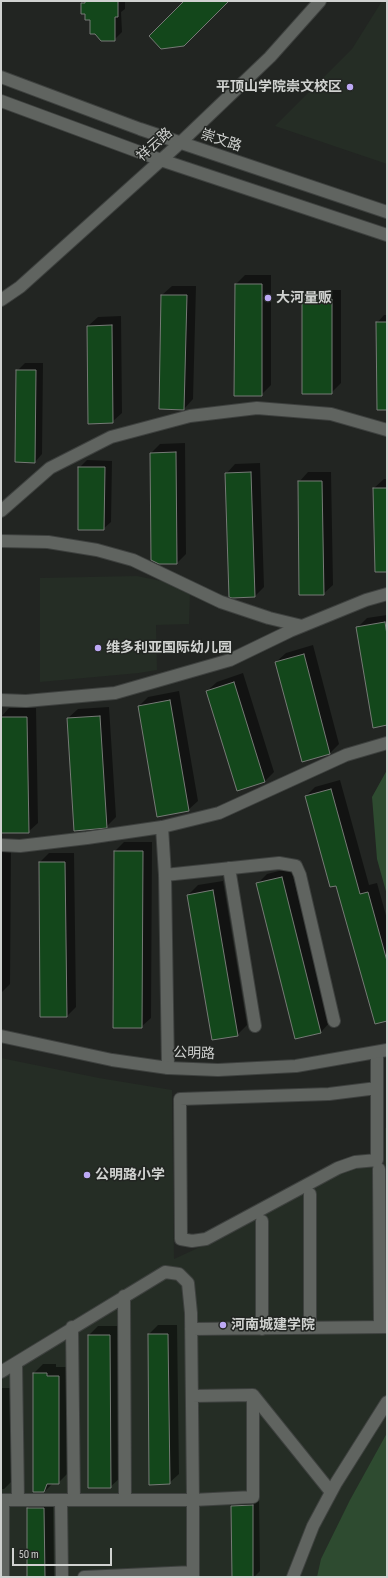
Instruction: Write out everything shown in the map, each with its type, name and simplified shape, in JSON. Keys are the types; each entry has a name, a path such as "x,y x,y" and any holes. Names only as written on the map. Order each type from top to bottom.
{"street":[{"name":"祥云路","path":"1,300 20,287 180,143 270,57 320,1"},
{"name":"崇文路","path":"1,77 180,143 387,212"},
{"path":"1,101 161,160 387,235"},
{"path":"1,511 50,468 104,440 190,416 257,408 331,414 387,430"},
{"path":"1,541 48,542 97,550 133,560 221,602 269,618 302,626"},
{"path":"1,700 26,701 115,693 230,660 302,626 366,600 387,594"},
{"path":"1,845 20,846 54,843 162,827 219,813 346,755 387,743"},
{"path":"162,827 165,875 168,1068"},
{"path":"165,875 279,863 296,866 300,875 334,1021"},
{"path":"228,868 254,1026"},
{"name":"公明路","path":"1,1036 112,1060 168,1068 218,1070 288,1067 382,1052"},
{"path":"377,1088 329,1094 180,1099 180,1239 192,1241 206,1239 338,1168 355,1162 377,1160 377,1088 382,1052"},
{"path":"191,1329 384,1327 379,1169"},
{"path":"310,1194 310,1328"},
{"path":"262,1221 262,1329"},
{"path":"1,1372 72,1327 164,1272 178,1274 188,1283 191,1313 193,1575 84,1577"},
{"path":"124,1296 125,1500"},
{"path":"72,1327 74,1500"},
{"path":"16,1363 18,1500"},
{"path":"192,1396 252,1395"},
{"path":"252,1395 331,1492"},
{"path":"4,1577 2,1500 192,1500 253,1497 252,1395"},
{"path":"293,1577 313,1526 331,1492 368,1430 387,1402"},
{"path":"61,1500 62,1577"}],"shaded area":[{"name":"平顶山学院崇文校区","path":"382,1 387,1 387,164 275,126 352,49"},
{"name":"维多利亚国际幼儿园","path":"137,576 166,582 190,594 189,624 156,625 157,670 40,682 40,578"},
{"name":"河南城建学院","path":"1,1058 99,1078 172,1090 174,1259 226,1235 337,1171 364,1165 384,1164 385,1128 387,1128 387,1577 1,1577"}],"green space":[{"path":"387,770 387,895 377,859 372,797"},
{"path":"387,1433 387,1577 317,1577 321,1559 350,1500"}],"building":[{"path":"85,1 118,1 118,17 115,17 115,41 101,41 95,34 90,34 90,20 85,20 85,14 81,14 81,3 85,3"},
{"path":"184,1 229,1 184,46 161,49 149,36"},
{"path":"235,284 262,284 262,396 234,396"},
{"path":"161,295 187,295 184,410 159,409"},
{"path":"302,299 332,299 332,394 302,394"},
{"path":"376,322 387,322 387,410 377,410"},
{"path":"112,325 113,423 88,424 87,326"},
{"path":"16,370 36,370 35,463 15,462"},
{"path":"176,452 177,564 159,564 151,560 150,453"},
{"path":"78,467 105,467 104,530 78,530"},
{"path":"251,472 255,597 232,598 229,597 225,473"},
{"path":"298,481 322,481 324,595 299,595"},
{"path":"373,488 387,488 387,572 375,572"},
{"path":"385,622 387,635 387,725 373,728 356,627"},
{"path":"304,654 330,754 302,762 275,662"},
{"path":"234,682 265,782 237,791 206,691"},
{"path":"170,700 189,811 157,817 138,706"},
{"path":"100,716 107,828 74,831 67,718"},
{"path":"1,717 27,717 29,833 1,833"},
{"path":"331,789 360,894 368,892 387,961 387,1021 375,1024 336,886 330,887 305,796"},
{"path":"114,851 143,851 142,1028 113,1028"},
{"path":"39,862 65,862 67,1017 40,1017"},
{"path":"282,877 321,1033 295,1039 256,883"},
{"path":"213,890 238,1036 212,1040 187,895"},
{"path":"148,1334 168,1334 170,1484 149,1485"},
{"path":"88,1335 110,1335 111,1488 88,1488"},
{"path":"33,1373 47,1373 47,1376 59,1376 59,1484 47,1484 44,1492 33,1492"},
{"path":"253,1505 253,1577 232,1577 231,1506"},
{"path":"27,1508 44,1508 45,1577 27,1577"}],"place":[{"name":"平顶山学院崇文校区","path":"350,87"},
{"name":"大河量贩","path":"268,298"},
{"name":"维多利亚国际幼儿园","path":"98,648"},
{"name":"公明路小学","path":"87,1175"},
{"name":"河南城建学院","path":"223,1325"}]}
